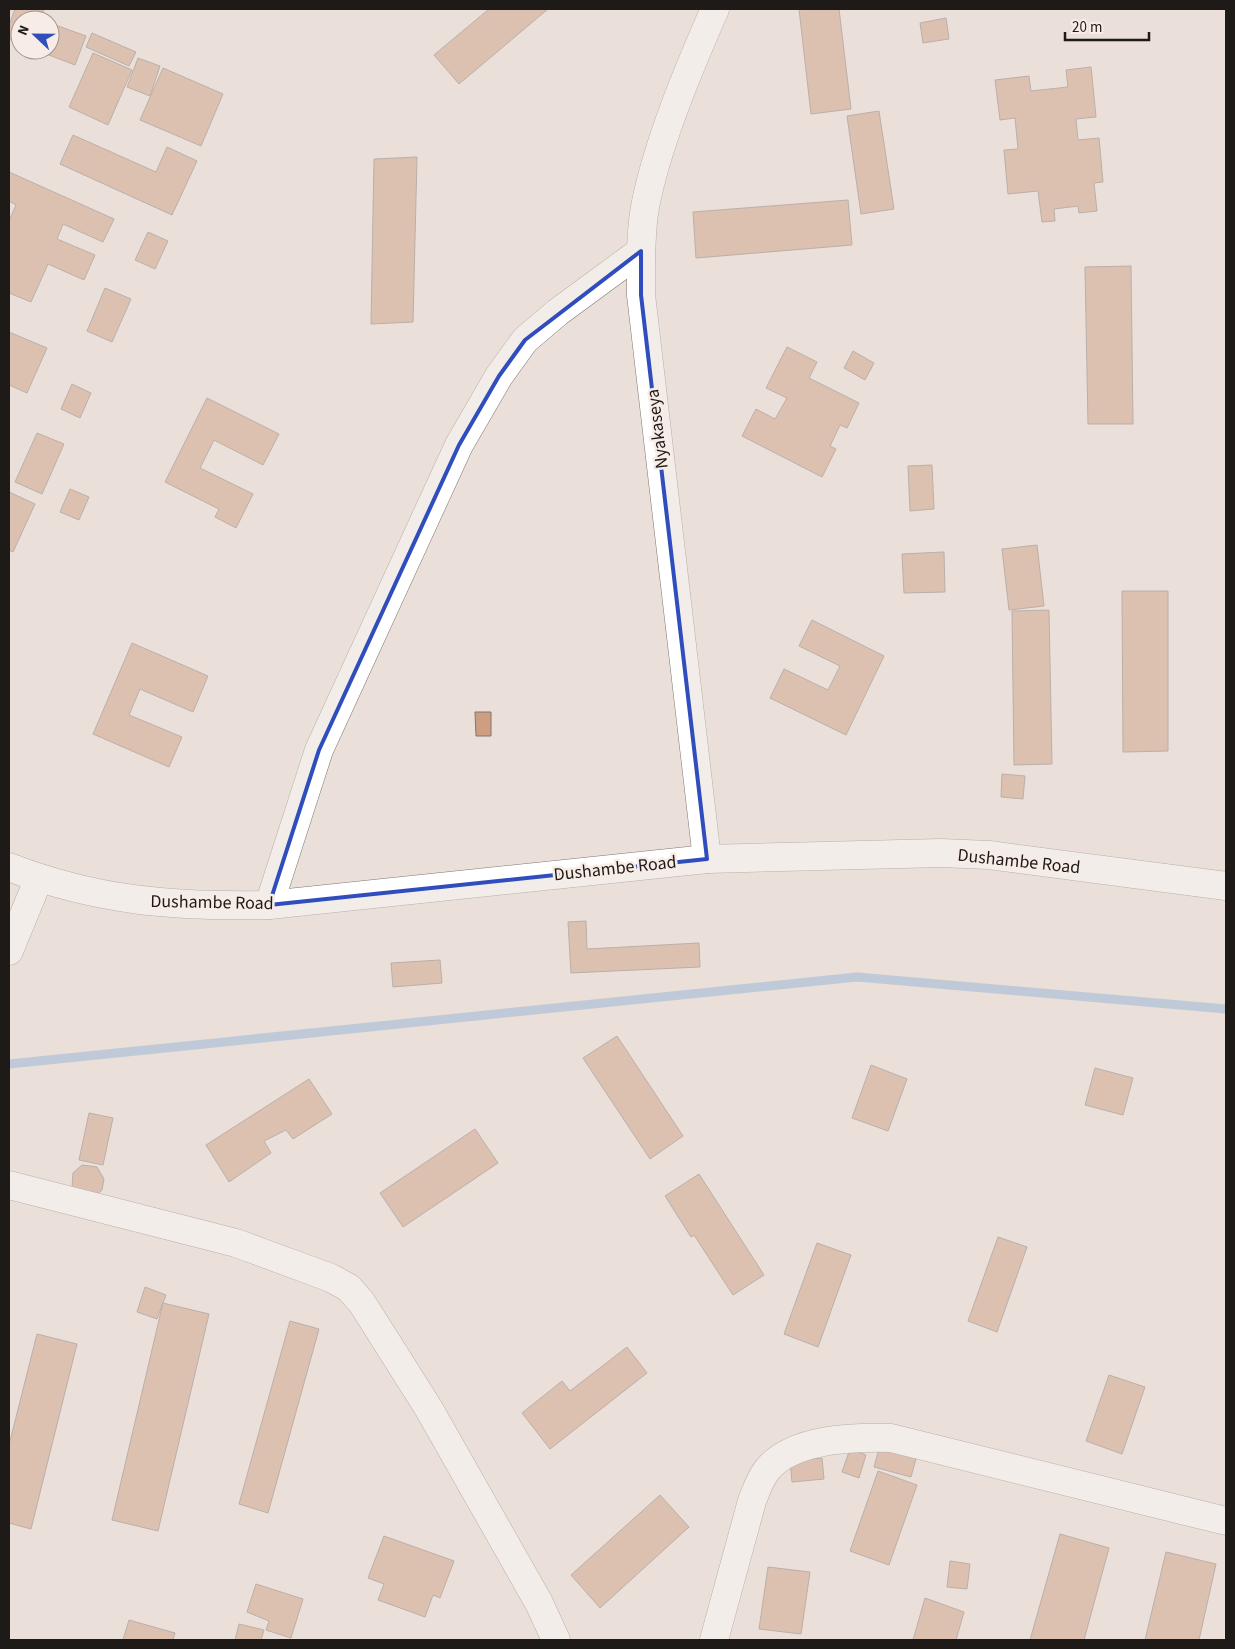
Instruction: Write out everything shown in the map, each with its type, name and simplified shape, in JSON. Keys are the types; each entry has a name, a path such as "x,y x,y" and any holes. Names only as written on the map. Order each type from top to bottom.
{"street":[{"name":"Nyakaseya","path":"707,859 641,294 641,251 645,208 656,160 715,9"},
{"path":"269,905 319,750 463,438 499,376 525,340 558,312 641,251"},
{"name":"Dushambe Road","path":"9,867 103,896 159,903 212,906 269,905 707,859 941,853 989,855 1226,886"},
{"path":"9,951 40,878"},
{"path":"9,1185 236,1243 331,1278 349,1288 362,1303 412,1383 539,1603 556,1640"},
{"path":"714,1640 752,1501 760,1480 767,1469 800,1449 858,1437 891,1438 1226,1521"}],"highlighted area":[{"path":"641,251 641,295 707,859 269,905 319,750 459,445 499,376 525,340"}],"building":[{"path":"15,9 44,9 44,10"},
{"path":"489,9 548,9 459,84 434,55"},
{"path":"799,9 839,9 851,109 811,114"},
{"path":"946,18 949,39 923,43 920,23"},
{"path":"60,27 86,36 75,65 60,59"},
{"path":"92,33 136,52 129,66 86,47"},
{"path":"93,53 132,70 108,125 69,107"},
{"path":"138,58 160,66 150,96 127,87"},
{"path":"1091,67 1096,117 1076,119 1078,140 1099,138 1103,182 1094,183 1097,211 1079,213 1078,206 1054,209 1055,221 1042,222 1038,191 1008,194 1004,150 1018,149 1015,118 1000,120 995,80 1029,76 1031,91 1068,87 1066,70"},
{"path":"163,68 223,94 201,146 140,120"},
{"path":"879,111 894,209 861,214 847,116"},
{"path":"73,135 156,172 167,147 197,161 172,215 60,164"},
{"path":"417,157 413,322 371,324 374,159"},
{"path":"9,172 114,219 103,242 63,224 57,239 95,255 84,280 48,264 31,302 9,293 9,221 16,205 9,201"},
{"path":"848,200 852,245 696,258 693,212"},
{"path":"148,232 168,241 155,269 135,260"},
{"path":"1131,266 1133,424 1088,424 1085,267"},
{"path":"105,288 131,299 112,342 87,331"},
{"path":"9,332 47,348 27,393 9,385"},
{"path":"787,347 817,362 809,378 859,403 847,428 840,425 830,446 836,449 822,477 742,436 756,409 775,419 787,398 766,388"},
{"path":"853,351 874,363 865,380 844,368"},
{"path":"72,384 91,393 80,418 61,409"},
{"path":"207,398 279,434 263,465 214,440 200,468 253,494 236,528 215,517 219,509 165,482"},
{"path":"37,433 64,444 42,494 15,482"},
{"path":"932,465 934,509 910,511 908,466"},
{"path":"70,489 89,497 79,520 60,512"},
{"path":"9,492 35,504 13,552 9,550"},
{"path":"1037,545 1044,606 1009,610 1002,549"},
{"path":"944,552 945,592 904,593 902,554"},
{"path":"1122,591 1168,591 1168,751 1123,752"},
{"path":"1049,610 1052,764 1014,765 1012,611"},
{"path":"812,620 884,656 846,735 770,698 784,669 828,690 840,666 799,646"},
{"path":"132,643 208,676 193,712 140,689 129,715 182,737 169,767 93,734"},
{"path":"475,712 491,712 491,736 476,736"},
{"path":"1002,774 1025,776 1023,799 1001,797"},
{"path":"586,921 587,949 699,943 700,967 571,973 568,922"},
{"path":"440,960 442,983 393,987 391,963"},
{"path":"617,1036 683,1136 650,1159 583,1058"},
{"path":"871,1065 907,1079 888,1131 852,1118"},
{"path":"1095,1068 1133,1078 1123,1115 1085,1105"},
{"path":"309,1079 332,1114 293,1139 286,1130 264,1141 271,1153 229,1182 206,1145"},
{"path":"89,1113 113,1118 103,1165 79,1160"},
{"path":"475,1129 498,1163 403,1227 380,1193"},
{"path":"82,1165 97,1167 104,1179 102,1190 94,1197 72,1188 73,1173"},
{"path":"699,1174 764,1275 733,1295 694,1235 691,1237 665,1196"},
{"path":"998,1237 1027,1247 997,1332 968,1321"},
{"path":"817,1243 851,1255 818,1347 784,1334"},
{"path":"145,1287 166,1295 157,1319 137,1312"},
{"path":"163,1303 209,1314 158,1531 112,1520"},
{"path":"290,1321 319,1329 268,1513 239,1504"},
{"path":"37,1334 77,1344 31,1529 9,1523 9,1445"},
{"path":"627,1347 647,1373 550,1449 522,1413 562,1381 570,1391"},
{"path":"1109,1375 1145,1387 1122,1454 1086,1441"},
{"path":"880,1445 917,1455 911,1477 874,1467"},
{"path":"850,1449 866,1455 859,1478 842,1472"},
{"path":"822,1458 824,1479 792,1482 790,1461"},
{"path":"878,1471 917,1485 889,1565 850,1551"},
{"path":"660,1495 689,1527 600,1608 571,1575"},
{"path":"1060,1534 1109,1548 1084,1640 1030,1640"},
{"path":"384,1536 454,1561 440,1598 433,1595 425,1617 378,1600 384,1584 368,1578"},
{"path":"1166,1552 1216,1564 1199,1640 1145,1640"},
{"path":"950,1561 970,1564 967,1589 947,1587"},
{"path":"768,1567 810,1572 801,1634 759,1629"},
{"path":"256,1584 303,1599 291,1638 266,1630 269,1621 247,1612"},
{"path":"925,1598 964,1612 956,1640 913,1640"},
{"path":"129,1620 175,1633 173,1640 123,1640"},
{"path":"239,1624 264,1630 261,1640 235,1640"}],"waterway":[{"path":"9,1064 857,977 1226,1009"}]}
